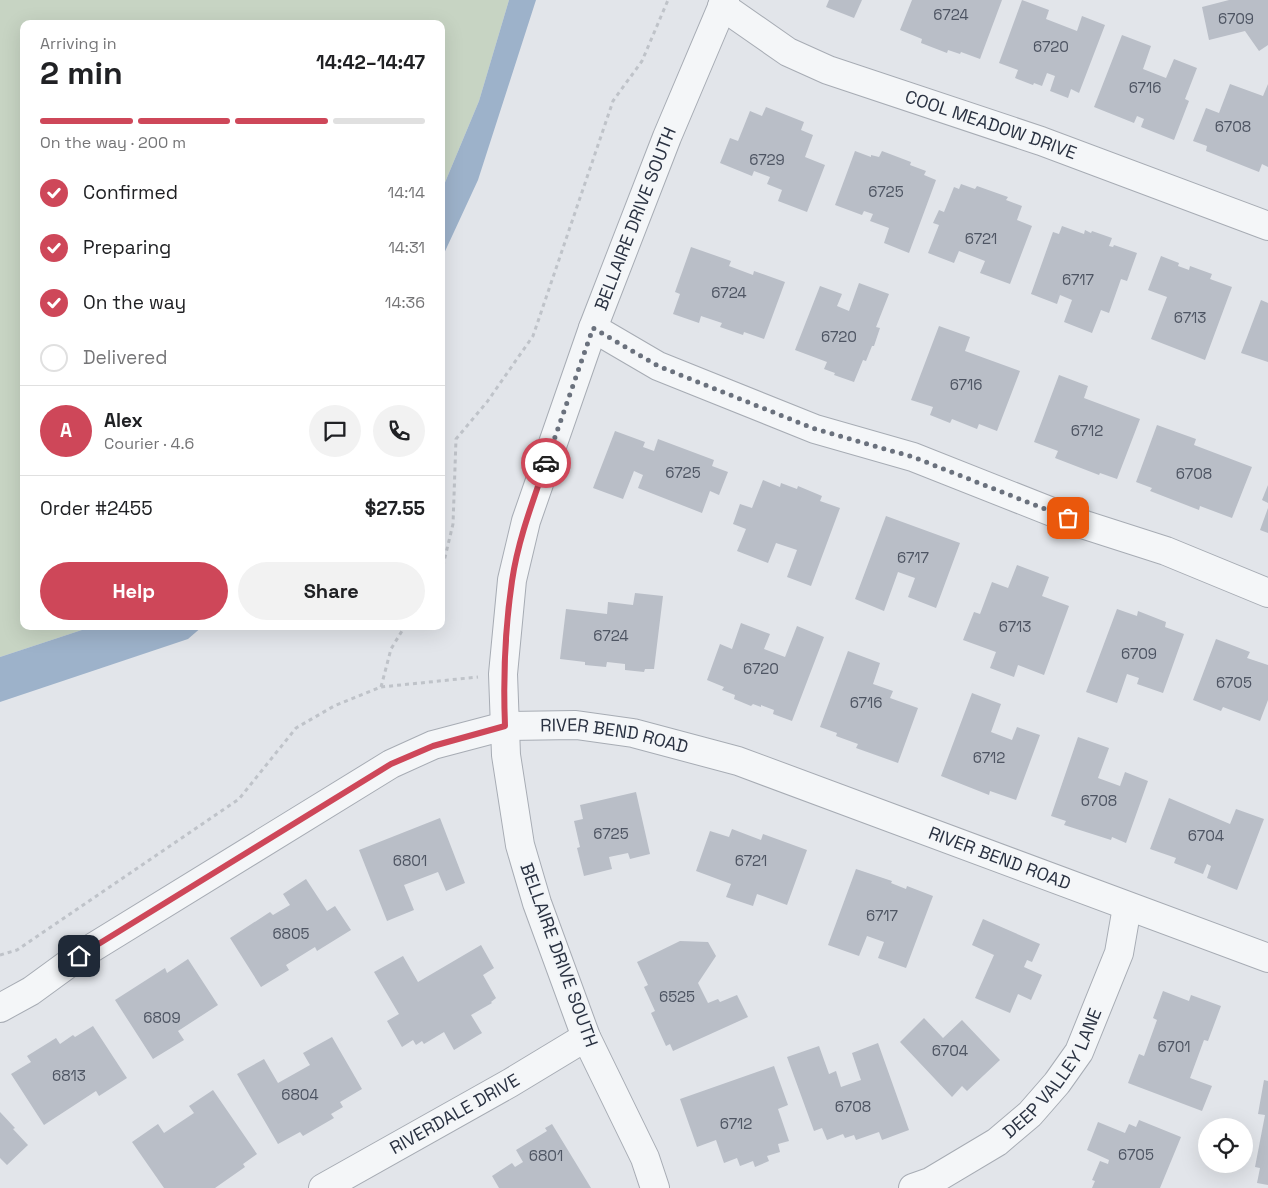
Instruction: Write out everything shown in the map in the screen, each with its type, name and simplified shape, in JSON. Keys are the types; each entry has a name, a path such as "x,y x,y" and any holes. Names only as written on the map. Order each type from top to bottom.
{"street":[{"name":"COOL MEADOW DRIVE","path":"723,3 788,52 828,70 1041,141 1268,226"},
{"name":"BELLAIRE DRIVE SOUTH","path":"655,1188 645,1158 586,1037 537,903 520,845 506,755 503,674 512,580 526,521 593,328 667,137 723,3"},
{"path":"593,328 658,366 806,425 913,457 1085,525 1166,551 1268,593"},
{"name":"RIVER BEND ROAD","path":"0,1008 30,991 79,956 391,764 433,746 505,726 576,725 633,733 738,761 1268,958"},
{"name":"DEEP VALLEY LANE","path":"913,1188 930,1182 998,1142 1030,1114 1057,1083 1080,1052 1119,954 1128,906"},
{"name":"RIVERDALE DRIVE","path":"323,1188 510,1083 586,1037"}],"path":[{"path":"445,557 453,524 456,439 487,402 533,336 613,101 642,61 668,0"},
{"path":"381,687 391,648 402,630"},
{"path":"0,955 17,950 239,799 296,728 334,706 381,687 503,674"}],"green space":[{"path":"0,0 509,0 479,101 445,182 445,20 20,20 20,630 82,630 0,657"}],"water":[{"path":"509,0 536,0 478,180 445,251 445,182 479,101"},
{"path":"82,630 198,630 188,639 0,702 0,657"}],"building":[{"path":"829,0 862,0 854,18 826,7"},
{"path":"912,0 1002,0 980,59 961,52 960,54 948,50 947,53 921,43 922,39 900,30"},
{"path":"1022,0 1049,10 1046,19 1077,31 1082,16 1105,25 1079,93 1071,89 1068,98 1050,91 1055,76 1047,73 1042,86 1034,83 1033,85 1015,78 1018,70 999,63"},
{"path":"1229,0 1268,0 1268,45 1259,51 1245,31 1209,40 1202,7"},
{"path":"1122,35 1151,46 1143,69 1166,78 1174,59 1197,68 1185,99 1189,101 1174,140 1141,127 1144,119 1137,116 1134,123 1094,107"},
{"path":"1230,84 1263,96 1268,84 1268,167 1262,164 1259,172 1206,151 1207,146 1193,141 1206,108 1219,113"},
{"path":"766,107 804,122 801,130 813,135 805,157 825,165 807,212 778,201 782,190 767,184 770,177 754,171 752,176 720,163 730,138 738,141 750,111 762,116"},
{"path":"855,151 871,157 871,155 879,157 882,151 911,162 910,165 926,171 924,175 936,180 909,253 884,243 889,228 870,221 873,214 864,211 862,215 835,205"},
{"path":"961,184 975,189 977,186 1008,197 1006,200 1022,206 1017,220 1032,226 1010,284 980,273 985,261 959,251 954,263 928,253 939,225 933,223 939,210 944,212 954,187 959,189"},
{"path":"1062,226 1084,234 1085,230 1091,233 1092,231 1112,238 1109,246 1113,247 1114,245 1137,253 1127,281 1121,279 1109,313 1101,310 1092,333 1064,322 1072,300 1060,295 1057,304 1031,294 1053,232 1059,234"},
{"path":"691,247 731,261 729,266 753,275 754,271 785,282 764,339 744,332 743,335 720,327 722,323 701,316 699,323 673,314 680,294 675,292"},
{"path":"1161,256 1179,263 1178,266 1189,270 1190,266 1212,274 1210,279 1232,287 1205,360 1151,339 1167,297 1148,290"},
{"path":"859,283 889,294 876,327 880,328 874,346 872,346 866,361 863,360 854,382 834,375 835,373 824,369 827,362 795,350 820,286 842,294 837,306 849,311"},
{"path":"1261,300 1268,303 1268,362 1241,353"},
{"path":"939,326 970,337 965,351 1020,371 997,431 979,424 977,429 952,419 950,423 930,415 933,407 911,400"},
{"path":"1059,375 1088,386 1084,398 1140,419 1117,479 1100,473 1099,475 1055,458 1058,451 1034,442"},
{"path":"1157,425 1196,439 1194,445 1252,467 1232,518 1200,506 1199,510 1150,491 1152,488 1136,482"},
{"path":"615,431 645,442 643,447 654,451 658,439 714,460 712,466 728,472 719,495 710,491 702,513 638,488 643,475 634,471 623,499 593,488"},
{"path":"763,480 780,487 781,483 797,489 798,486 822,496 820,501 840,508 811,586 787,577 797,550 776,543 768,563 737,551 746,529 733,524 740,504 752,508"},
{"path":"1268,485 1268,503 1262,500"},
{"path":"1268,508 1268,533 1260,530"},
{"path":"886,516 960,543 936,608 908,597 915,578 898,572 884,611 855,599"},
{"path":"1017,565 1049,577 1042,596 1069,606 1044,675 1018,665 1014,677 990,668 996,652 963,640 974,612 980,614 992,582 1008,588"},
{"path":"635,593 663,596 654,669 645,669 644,672 625,670 625,664 607,662 606,667 585,665 585,662 560,659 566,609 607,614 608,602 633,605"},
{"path":"1117,609 1137,616 1138,611 1166,622 1165,627 1184,634 1163,693 1137,684 1139,678 1127,674 1117,703 1086,692"},
{"path":"741,623 770,634 764,649 785,657 797,626 824,637 792,721 773,714 774,710 761,705 761,707 753,704 751,706 734,699 735,695 722,690 724,687 707,680 720,644 732,649"},
{"path":"1216,639 1250,652 1247,658 1268,665 1268,700 1260,721 1223,707 1221,711 1193,700"},
{"path":"848,651 880,663 873,684 893,691 890,698 918,708 898,763 856,748 858,744 836,736 837,733 820,727"},
{"path":"972,693 1001,704 991,732 1012,740 1017,727 1040,735 1016,800 990,791 989,795 941,776"},
{"path":"1078,737 1109,748 1098,778 1120,786 1125,772 1148,781 1126,843 1112,837 1111,840 1064,825 1066,821 1051,816"},
{"path":"636,792 650,854 630,859 628,853 609,857 612,869 584,876 577,848 580,847 574,821 583,819 580,805"},
{"path":"1169,798 1230,824 1236,809 1264,819 1237,890 1207,878 1211,866 1207,864 1203,874 1174,863 1176,858 1150,849"},
{"path":"440,818 465,883 446,891 438,872 404,885 414,910 387,921 359,850"},
{"path":"732,829 761,840 763,834 807,850 787,905 757,894 753,906 726,897 731,884 696,871 710,831 729,837"},
{"path":"856,869 892,881 891,883 906,889 907,886 933,896 906,968 878,958 884,942 867,936 859,956 828,945"},
{"path":"306,879 327,911 335,906 351,930 317,951 315,947 286,965 289,970 261,987 230,938 270,912 273,915 290,905 283,894"},
{"path":"983,919 1040,944 1032,962 1027,960 1024,967 1042,975 1031,1000 1018,994 1010,1013 975,998 994,955 972,945"},
{"path":"680,941 708,942 716,956 698,983 708,1003 718,999 720,1002 737,995 748,1017 673,1051 670,1044 666,1046 651,1013 655,1011 644,987 648,985 637,962"},
{"path":"481,945 494,968 483,975 496,998 492,1003 471,1015 482,1033 454,1050 444,1032 424,1044 422,1041 416,1045 413,1040 402,1047 387,1021 399,1014 374,972 403,956 418,982"},
{"path":"188,959 218,1005 178,1031 184,1040 153,1059 115,1000 165,968 167,973"},
{"path":"1163,991 1189,1001 1191,995 1221,1006 1208,1041 1204,1040 1190,1078 1212,1086 1202,1111 1128,1083 1139,1054 1144,1056 1157,1020 1153,1018"},
{"path":"924,1018 943,1038 962,1020 1000,1060 967,1091 962,1086 952,1097 900,1042"},
{"path":"93,1026 127,1078 99,1096 96,1091 44,1125 11,1074 31,1062 27,1056 56,1038 60,1044 73,1035 75,1037"},
{"path":"332,1037 362,1089 340,1102 343,1107 331,1114 334,1118 303,1136 300,1132 278,1144 237,1074 264,1059 278,1083 310,1065 303,1053"},
{"path":"878,1043 909,1130 882,1140 879,1132 856,1140 854,1135 845,1138 843,1134 827,1140 822,1128 814,1131 787,1057 819,1046 829,1074 836,1071 841,1087 861,1080 852,1053"},
{"path":"774,1066 788,1105 778,1109 789,1141 778,1144 780,1152 767,1156 769,1161 755,1167 753,1161 740,1166 737,1158 724,1163 716,1140 697,1147 680,1099"},
{"path":"1264,1080 1268,1081 1268,1185 1257,1183 1260,1168 1255,1167 1265,1115 1258,1114"},
{"path":"213,1090 257,1154 243,1164 245,1167 215,1188 164,1188 132,1142 158,1124 164,1133 194,1113 189,1106"},
{"path":"0,1112 28,1145 7,1165 0,1158"},
{"path":"1139,1120 1181,1137 1160,1188 1092,1188 1095,1181 1092,1180 1100,1161 1108,1164 1109,1160 1087,1150 1098,1122 1125,1133 1129,1124 1136,1127"},
{"path":"552,1124 591,1188 499,1188 492,1176 512,1163 515,1167 523,1162 516,1150 547,1131 545,1128"}],"way so far":[{"path":"546,463 593,328 658,366 815,429 913,457 1068,518"}],"route":[{"path":"79,956 391,764 433,746 505,726 503,674 512,580 526,521 546,463"}]}
